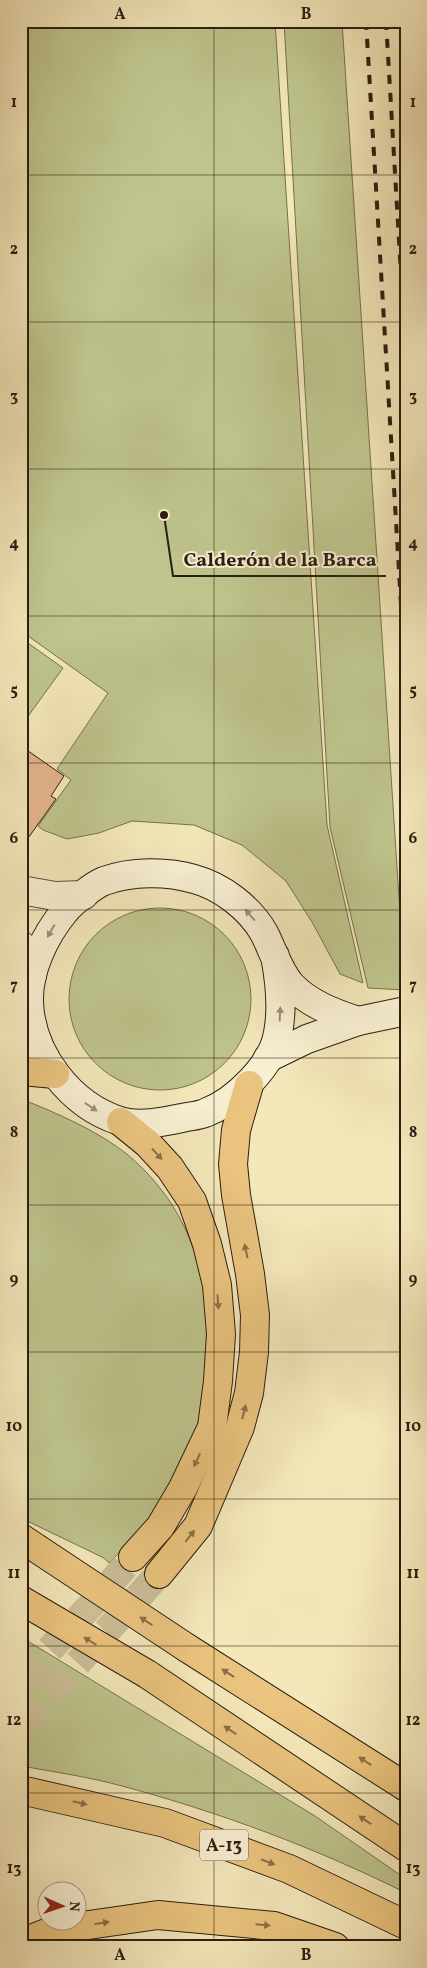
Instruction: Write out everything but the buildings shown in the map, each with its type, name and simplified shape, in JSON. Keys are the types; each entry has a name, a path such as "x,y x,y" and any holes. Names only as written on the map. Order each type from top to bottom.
{"highway":[{"path":"21,1071 56,1074"},
{"path":"159,1574 198,1526 240,1426 248,1393 254,1352 255,1315 236,1195 233,1164 236,1130 249,1085"},
{"path":"121,1122 148,1144 170,1168 192,1202 207,1244 217,1285 221,1334 218,1381 212,1427 184,1488 160,1527 133,1557"},
{"path":"29,1543 187,1648 406,1787"},
{"path":"21,1600 147,1674 406,1847"},
{"name":"A-13","path":"21,1790 165,1823 289,1869 406,1925"},
{"path":"21,1943 54,1930 158,1915 274,1926 335,1947"}],"main road":[{"path":"275,956 281,987 278,1034 268,1058 249,1085 205,1113 151,1123 121,1122 99,1112 83,1102 56,1074 42,1052 32,1027 29,1000 32,976 51,928 68,907 103,882 129,875 166,874 194,879 224,892 246,910 263,931 275,956 283,973 301,994 329,1012 358,1021"},
{"path":"21,890 55,896 84,895"},
{"path":"21,945 32,976"},
{"path":"268,1058 307,1039 358,1021 406,1011"}],"green space":[{"path":"21,21 275,21 327,825 363,983 340,974 312,922 286,881 242,845 194,825 132,821 99,833 67,839 43,830 38,826 71,780 57,769 108,693 21,631"},
{"path":"284,21 342,21 405,990 368,988 330,827"},
{"path":"21,638 63,668 21,726"},
{"path":"169,908 195,915 211,923 230,941 244,964 251,990 251,1008 244,1034 236,1050 218,1069 211,1075 186,1086 169,1090 151,1090 125,1083 109,1075 84,1050 76,1034 71,1017 69,990 76,964 84,948 109,923 125,915 142,910"},
{"path":"21,1099 62,1116 104,1138 143,1168 167,1197 185,1229 198,1264 208,1306 207,1395 192,1445 170,1488 156,1508 126,1546 109,1563 104,1558 21,1518"},
{"path":"21,1637 315,1816 406,1879 406,1893 302,1846 195,1807 110,1783 21,1766"}],"tunnel":[{"path":"21,1680 95,1601 133,1557"},
{"path":"21,1725 159,1574"}],"railway":[{"path":"366,21 406,688"},
{"path":"386,21 406,359"}],"place":[{"name":"Calderón de la Barca","path":"164,515"}]}
